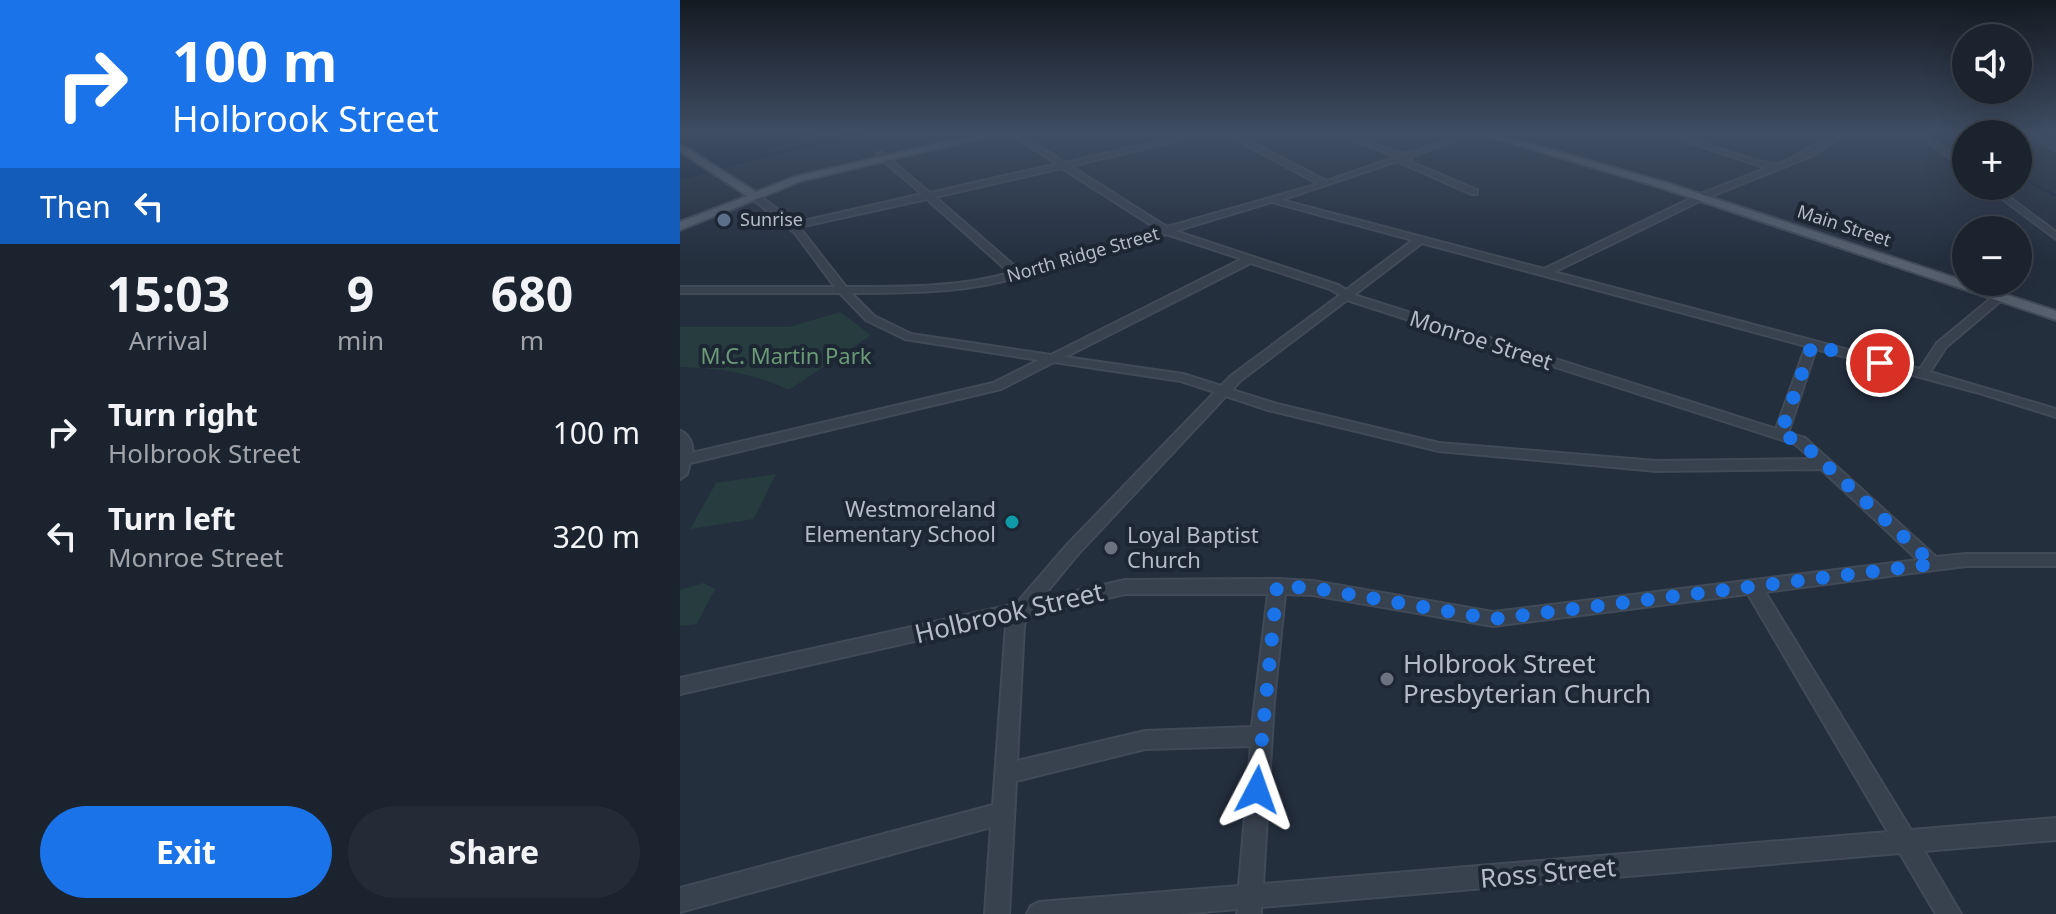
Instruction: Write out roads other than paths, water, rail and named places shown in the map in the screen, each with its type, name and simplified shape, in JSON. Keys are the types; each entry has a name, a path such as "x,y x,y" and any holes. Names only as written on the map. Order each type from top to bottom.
{"main road":[{"path":"723,176 746,190"},
{"path":"680,216 746,190 795,176"},
{"path":"680,226 746,190 810,176"},
{"name":"Main Street","path":"1628,176 1701,197 2056,316"},
{"path":"710,205 727,192 726,178"}],"street":[{"path":"907,176 1019,275"},
{"path":"793,226 1017,176"},
{"name":"Monroe Street","path":"1081,176 1167,231 1334,287 1346,295 1800,441 1933,564"},
{"path":"1309,176 1326,184"},
{"name":"North Ridge Street","path":"680,290 933,289 1019,275 1353,176"},
{"path":"1438,176 1474,192"},
{"path":"1544,273 1701,197 1756,176"},
{"path":"746,190 793,226 865,317 909,337 1167,375 1377,434 1439,447 1656,466 1825,464"},
{"path":"1272,200 1923,374 2056,413"},
{"path":"2008,200 2056,236"},
{"path":"997,914 1015,625 1022,609 1072,550 1223,391 1420,240"},
{"path":"686,459 977,393 1054,359 1251,259"},
{"path":"1923,374 1941,345 1999,297"},
{"path":"1780,435 1812,345"},
{"path":"680,435 686,449 680,474"},
{"name":"Holbrook Street","path":"680,686 1022,609 1146,585 1313,588 1493,619 1966,560 2056,560"},
{"path":"1249,905 1261,736 1277,586"},
{"path":"1753,587 1949,914"},
{"path":"1007,773 1145,740 1261,736"},
{"path":"680,900 1004,813"},
{"name":"Ross Street","path":"1039,914 1249,905 2056,829"}],"waterway":[{"path":"686,177 691,176"},
{"path":"2032,183 2056,196"}],"place":[{"name":"Sunrise","path":"724,220"},
{"name":"Westmoreland Elementary School","path":"1012,522"},
{"name":"Loyal Baptist Church","path":"1111,548"},
{"name":"Holbrook Street Presbyterian Church","path":"1387,679"}],"park label":[{"name":"M.C. Martin Park","path":"786,356"}]}
